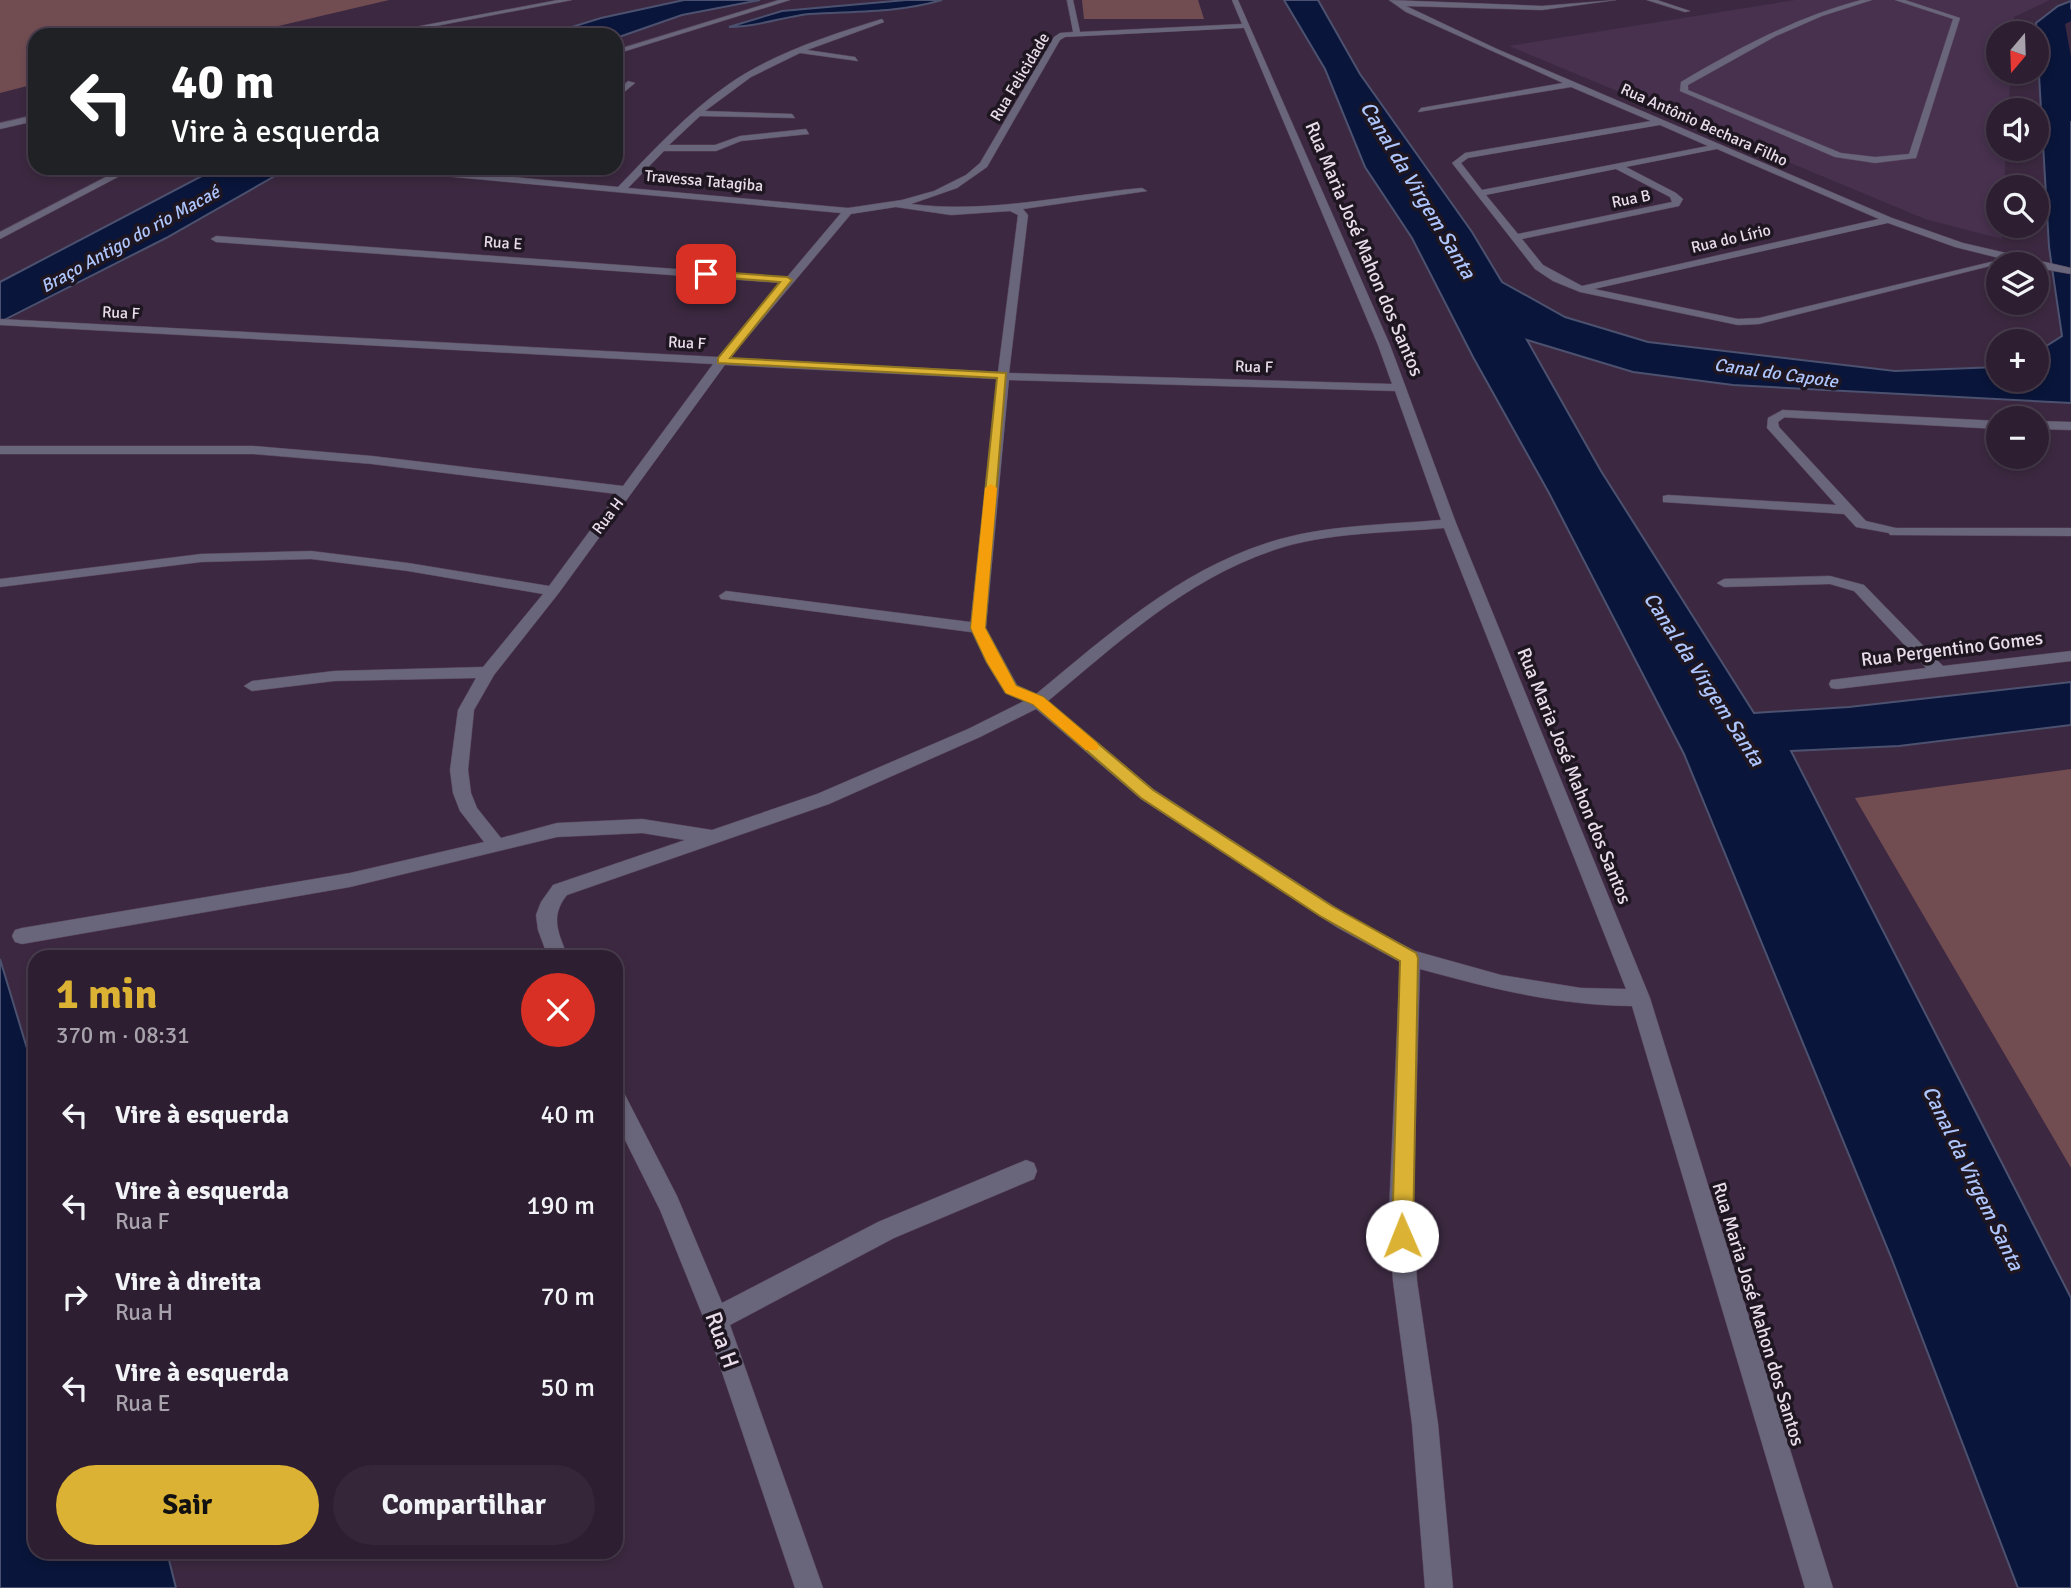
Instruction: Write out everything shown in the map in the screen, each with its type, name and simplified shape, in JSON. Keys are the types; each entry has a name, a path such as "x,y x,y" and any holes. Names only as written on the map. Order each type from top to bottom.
{"street":[{"path":"416,28 569,0"},
{"path":"623,50 717,19 787,0"},
{"path":"1070,0 1076,32"},
{"name":"Rua Maria José Mahon dos Santos","path":"1234,0 1384,345 1449,523 1640,998 1819,1588"},
{"path":"1394,2 1542,8 1613,0"},
{"path":"1650,0 1687,11"},
{"path":"1869,0 1817,15 1730,56 1684,84 1684,91 1838,155 1888,161 1913,156 1957,18 1898,0"},
{"name":"Rua Antônio Bechara Filho","path":"1394,2 1494,51 1716,147 1889,220 1986,253"},
{"path":"621,189 698,113 746,76 799,52 882,21"},
{"path":"443,23 454,28"},
{"name":"Rua Felicidade","path":"848,211 898,205 951,188 969,178 984,165 1057,39 1076,32 1245,26"},
{"path":"799,52 855,59"},
{"path":"623,90 631,83"},
{"path":"1422,110 1574,84"},
{"path":"698,113 792,116"},
{"path":"0,127 28,120"},
{"path":"1662,122 1458,159 1456,163 1539,267 1557,279 1580,289 1712,318 1759,321 1986,266"},
{"path":"663,148 716,148 740,139 806,132"},
{"path":"1481,193 1716,147"},
{"name":"Rua B","path":"1517,237 1676,204 1678,199 1673,195 1615,165"},
{"path":"0,236 117,175"},
{"name":"Travessa Tatagiba","path":"480,175 848,211"},
{"path":"898,205 951,212 1011,208 1142,191"},
{"path":"1011,208 1023,215 1003,376 978,628 994,662 1011,689 1038,701 1147,794 1334,916 1409,958 1501,983 1581,997 1640,998"},
{"name":"Rua H","path":"497,846 470,811 462,793 458,770 466,710 486,673 553,591 722,360 848,211"},
{"name":"Rua do Lírio","path":"1580,289 1889,220"},
{"name":"Rua E","path":"216,239 787,280"},
{"name":"Rua Antônio Bechara Filho","path":"2049,267 2071,271"},
{"name":"Rua F","path":"0,322 1003,376 1400,388"},
{"path":"1986,424 1783,414 1772,421 1773,428 1861,524 1895,532 2071,532"},
{"path":"2049,425 2071,426"},
{"path":"0,450 253,450 372,460 628,491"},
{"path":"1668,499 1848,510"},
{"path":"555,950 545,915 548,903 560,890 715,838 845,790 974,733 1038,701 1152,607 1202,575 1271,546 1326,534 1449,523"},
{"path":"0,583 201,558 311,555 408,567 553,591"},
{"path":"1724,583 1830,580 1846,582 1859,588 1940,672"},
{"path":"726,596 978,628"},
{"name":"Rua Pergentino Gomes","path":"1838,684 2071,656"},
{"path":"252,686 334,676 486,673"},
{"path":"22,936 350,880 557,830 642,826 715,838"},
{"path":"1409,958 1401,1213 1405,1281 1426,1424 1438,1588"},
{"name":"Rua H","path":"623,1114 669,1204 716,1319 809,1588"},
{"path":"716,1319 886,1230 1026,1171"}],"shaded area":[{"path":"0,0 389,0 270,28 28,28 28,86 0,93"},
{"path":"1082,0 1198,0 1204,19 1084,19"},
{"path":"1795,0 2050,0 2014,17 2014,21 1986,21 1986,84 2010,84 2009,98 1986,98 1986,161 2005,161 2005,175 1986,175 1986,235 1925,219 1509,46"},
{"path":"2071,769 2071,1168 1855,798"}],"water":[{"path":"684,0 760,0 682,15 623,36 623,28 569,28"},
{"path":"906,0 942,0 892,9 809,14 729,27 782,11"},
{"name":"Canal da Virgem Santa","path":"1284,0 1318,0 1360,74 1472,232 1502,282 1565,317 1648,342 1895,371 1986,367 1986,392 2049,392 2049,344 2062,336 2049,247 2049,175 2045,175 2044,161 2049,161 2049,98 2040,98 2040,84 2049,84 2049,21 2039,21 2058,6 2071,1 2071,17 2055,27 2063,72 2071,92 2071,403 1733,385 1633,372 1527,340 1601,471 1754,713 1849,707 2071,682 2071,725 1899,746 1791,751 2071,1298 2071,1588 2018,1588 1891,1257 1684,754 1549,493 1473,357 1412,238 1365,167 1325,69"},
{"name":"Braço Antigo do rio Macaé","path":"204,175 277,175 166,238 0,322 0,282"},
{"path":"0,959 28,1052 28,1559 169,1559 176,1588 0,1588"}],"waterway":[{"name":"Canal do Capote","path":"2071,14 2056,22 2071,115"}],"slow traffic":[{"path":"991,488 978,628 994,662 1011,689 1038,701 1092,747"}],"route":[{"path":"706,274 787,280 722,360 1003,376 978,628 994,662 1011,689 1038,701 1147,794 1249,863 1345,923 1409,958 1402,1236"}]}
